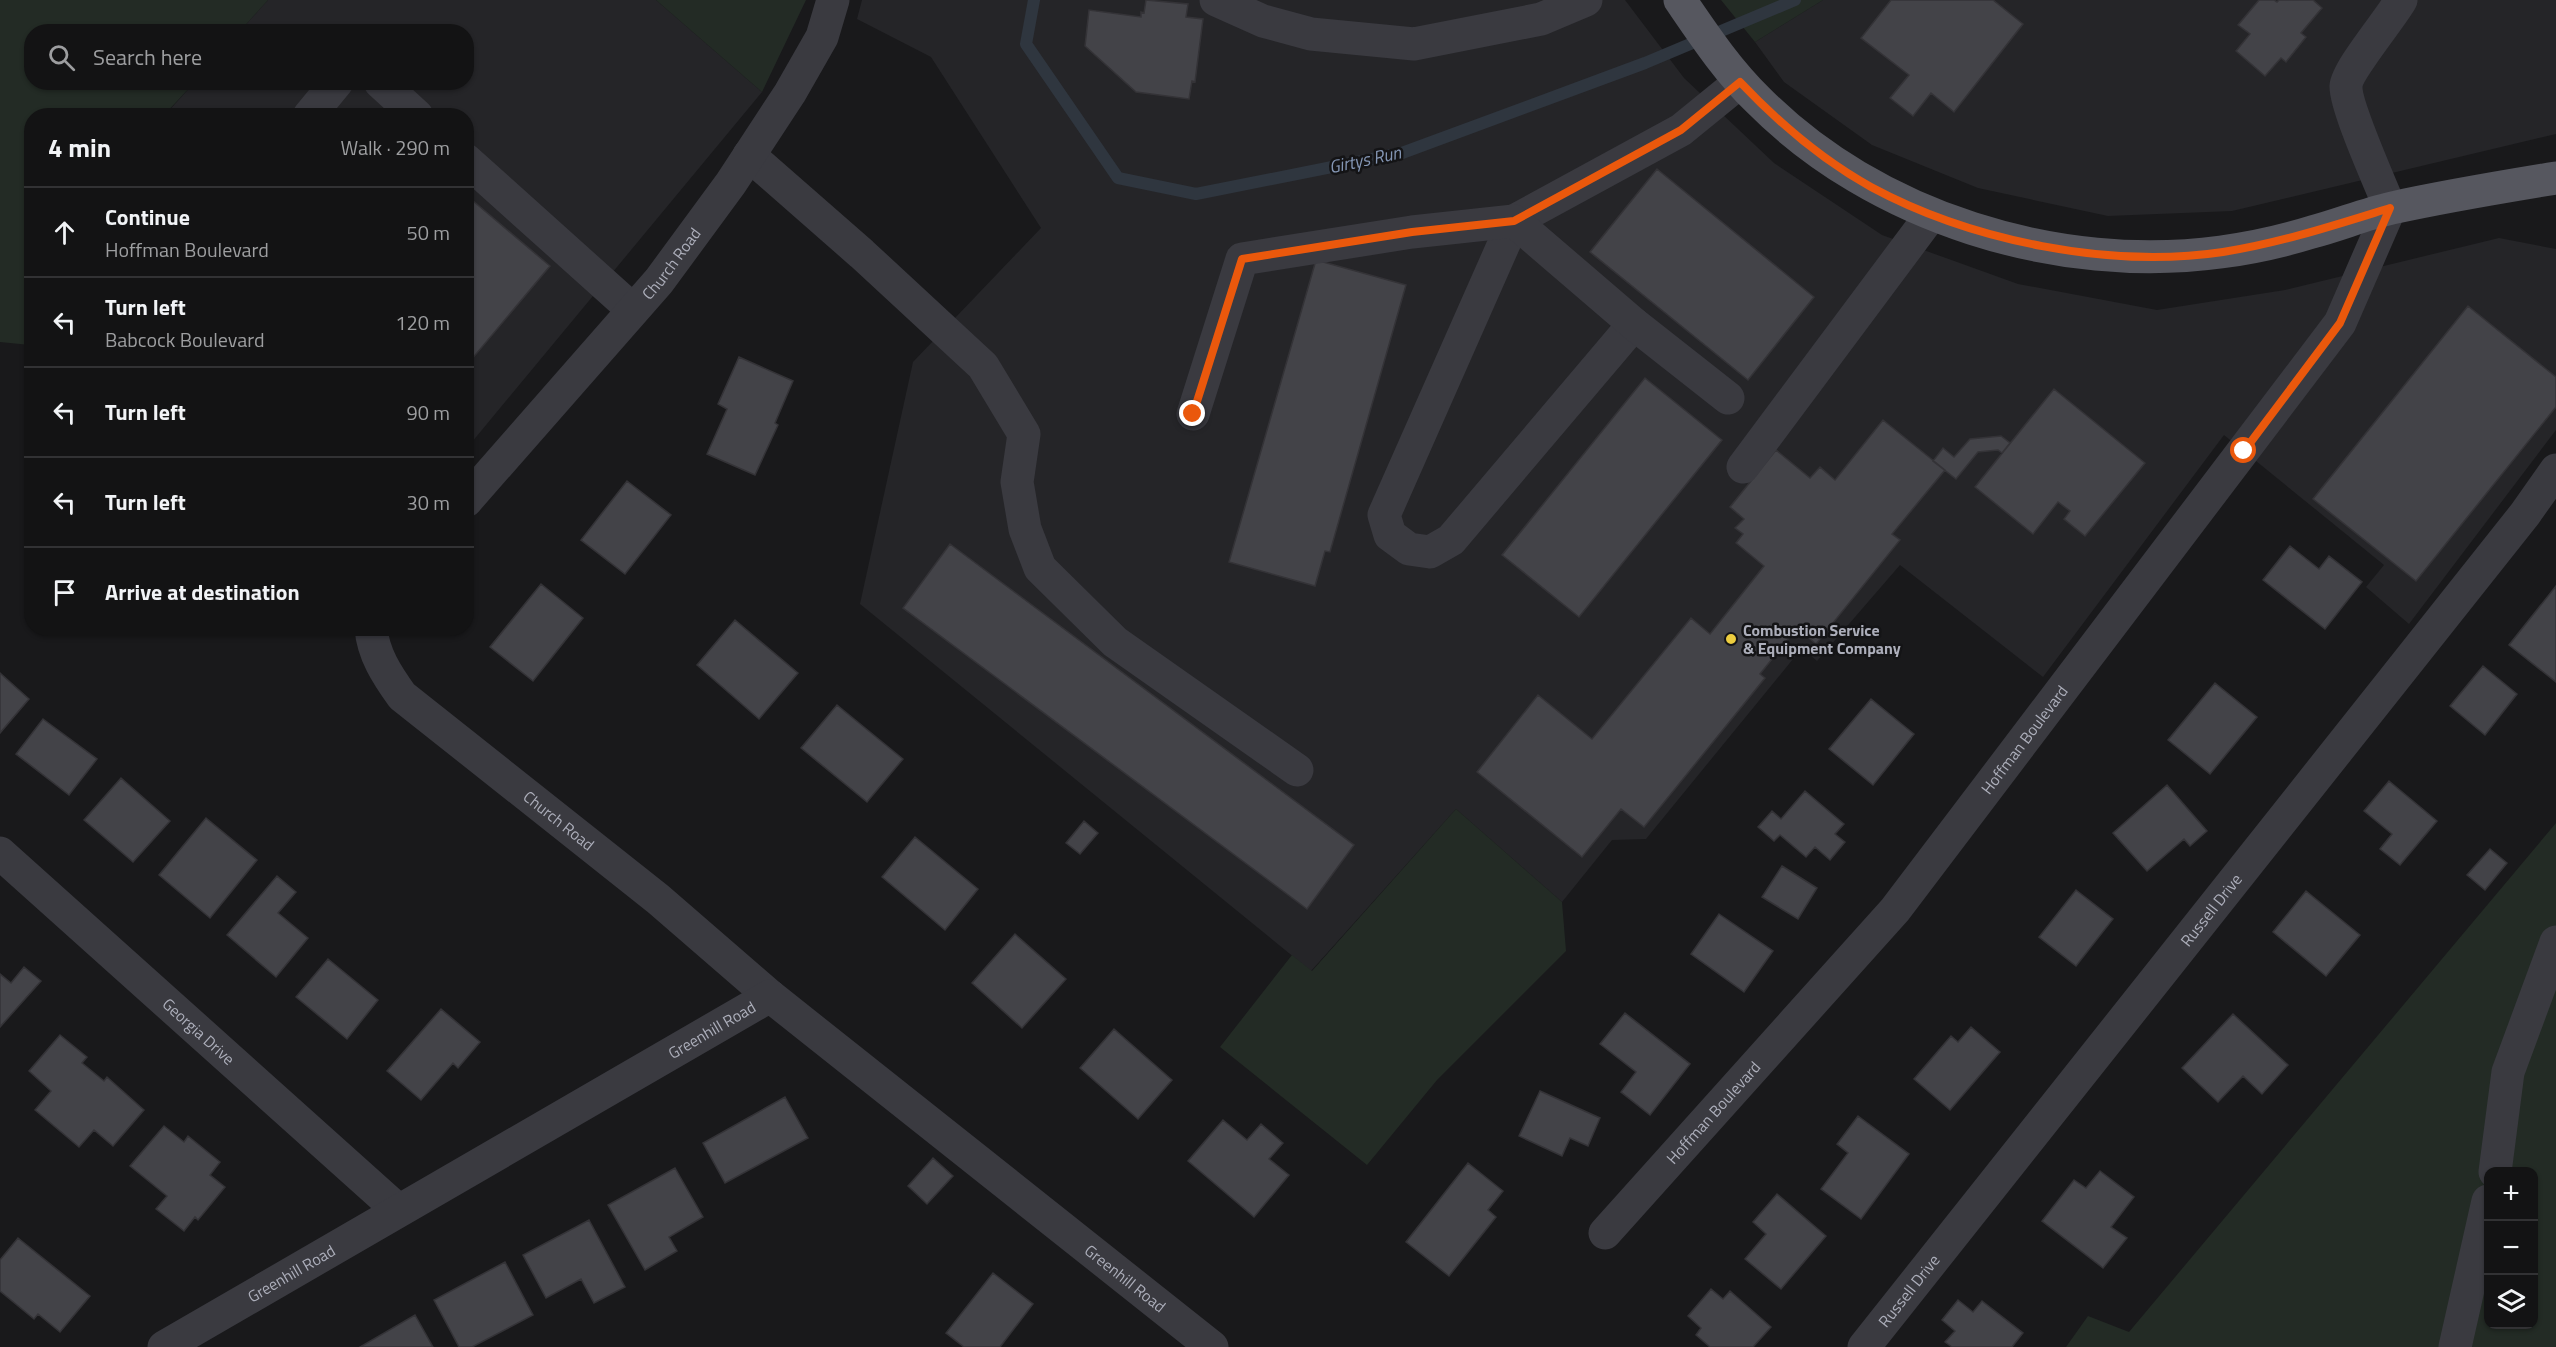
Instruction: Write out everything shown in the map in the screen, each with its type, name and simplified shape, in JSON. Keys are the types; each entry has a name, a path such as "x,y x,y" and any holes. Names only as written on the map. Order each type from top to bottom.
{"main road":[{"path":"1680,0 1731,72 1759,102 1812,148 1870,186 1931,215 2023,242 2100,256 2165,256 2222,252 2311,233 2390,208 2556,178"}],"street":[{"name":"Church Road","path":"474,492 659,280 749,155 790,93 822,37 833,0"},
{"path":"1216,0 1263,21 1311,34 1414,44 1541,19 1586,0"},
{"path":"2390,208 2349,104 2346,85 2359,60 2401,0"},
{"path":"1193,414 1242,259 1412,232 1514,221 1681,130 1731,72"},
{"path":"316,108 330,90"},
{"path":"389,90 408,108"},
{"path":"749,155 862,254 983,366 1024,434 1017,482 1025,529 1040,568 1115,642 1297,770"},
{"path":"474,167 633,309"},
{"name":"Hoffman Boulevard","path":"1605,1233 1895,910 2340,323 2390,208"},
{"path":"1743,467 1931,215"},
{"path":"1514,221 1384,514 1390,535 1409,549 1430,552 1451,540 1634,324"},
{"path":"1514,221 1634,324 1728,398"},
{"name":"Russell Drive","path":"1863,1347 2504,541 2556,470"},
{"name":"Church Road","path":"372,636 383,670 402,696 658,899 770,996"},
{"name":"Georgia Drive","path":"0,853 398,1210"},
{"path":"2496,1167 2508,1072 2556,942"},
{"name":"Greenhill Road","path":"164,1347 770,996 1212,1347"},
{"path":"2455,1347 2484,1219"}],"shaded area":[{"path":"0,0 268,0 246,24 24,24 24,90 187,90 171,108 24,108 24,344 0,342"},
{"path":"268,0 656,0 762,92 474,440 474,108 171,108 188,90 474,90 474,24 246,24"},
{"path":"656,0 806,0 762,92"},
{"path":"862,0 1625,0 1684,78 1774,163 1882,235 2018,284 2157,310 2285,290 2499,238 2556,249 2556,430 2409,624 2366,587 2384,565 2224,435 2043,677 1900,565 1817,661 1802,648 1646,839 1612,840 1562,902 1456,809 1311,971 860,604 913,362 1041,228 931,57 857,19"},
{"path":"1721,0 1823,0 1755,42"},
{"path":"1823,0 2556,0 2556,134 2232,211 2108,216 1978,188 1872,145 1784,82 1755,42"},
{"path":"1456,809 1562,902 1566,951 1437,1080 1367,1165 1220,1047 1292,955 1312,971"},
{"path":"2556,823 2556,1347 2066,1347 2088,1316 2129,1332"}],"building":[{"path":"1146,0 1188,4 1186,17 1203,19 1195,82 1192,81 1189,99 1136,92 1085,46 1089,10 1141,17"},
{"path":"1891,0 1993,0 2023,24 1954,112 1931,93 1913,116 1890,98 1909,75 1861,38"},
{"path":"2259,0 2277,2 2279,0 2313,0 2322,8 2301,33 2306,37 2286,62 2281,58 2265,76 2236,51 2250,34 2238,25"},
{"path":"1657,169 1814,297 1748,380 1590,252"},
{"path":"474,202 550,266 474,356"},
{"path":"1316,260 1406,285 1330,552 1325,551 1315,586 1229,562"},
{"path":"2468,306 2556,377 2556,407 2416,581 2313,499"},
{"path":"739,357 793,381 775,423 778,425 755,475 707,454 727,409 718,404"},
{"path":"1645,378 1722,440 1579,617 1502,555"},
{"path":"2054,389 2145,463 2085,536 2064,519 2070,511 2058,502 2033,534 1975,487"},
{"name":"Combustion Service & Equipment Company","path":"1883,420 1945,470 1892,534 1900,540 1816,644 1797,628 1760,674 1765,678 1644,827 1621,809 1582,857 1477,772 1538,695 1592,739 1691,618 1710,634 1764,566 1736,543 1743,534 1735,528 1744,519 1730,507 1776,450 1810,478 1820,467 1835,480"},
{"path":"2001,436 2010,443 2002,453 1998,450 1978,452 1956,479 1933,461 1943,448 1954,457 1970,439"},
{"path":"627,481 671,515 625,574 581,540"},
{"path":"950,544 1354,845 1307,909 903,608"},
{"path":"2290,546 2319,569 2329,556 2362,582 2325,629 2263,580"},
{"path":"541,584 583,618 533,681 490,647"},
{"path":"2556,586 2556,682 2509,645"},
{"path":"735,620 798,673 759,719 697,665"},
{"path":"2483,666 2517,694 2485,735 2450,706"},
{"path":"0,673 29,699 0,733"},
{"path":"2215,683 2257,717 2210,774 2168,740"},
{"path":"1871,699 1914,734 1873,785 1829,749"},
{"path":"837,705 903,759 867,802 801,748"},
{"path":"43,719 97,759 69,795 16,754"},
{"path":"121,778 170,821 133,862 84,820"},
{"path":"2389,781 2437,821 2400,865 2380,849 2392,834 2364,811"},
{"path":"2167,785 2207,831 2190,846 2184,839 2147,871 2113,833"},
{"path":"1805,791 1844,824 1835,834 1845,842 1830,860 1815,847 1806,857 1780,835 1774,841 1758,827 1772,811 1781,819"},
{"path":"206,818 257,860 210,918 159,875"},
{"path":"1084,821 1098,833 1080,854 1066,843"},
{"path":"915,837 978,889 945,930 882,877"},
{"path":"2490,849 2507,863 2485,890 2467,875"},
{"path":"1782,866 1817,888 1798,919 1762,897"},
{"path":"277,876 296,892 278,913 308,938 276,977 227,935"},
{"path":"2076,890 2113,919 2076,966 2039,937"},
{"path":"2306,891 2360,935 2326,976 2273,932"},
{"path":"1719,914 1773,951 1744,992 1691,954"},
{"path":"1015,934 1066,979 1022,1028 972,983"},
{"path":"328,959 378,1000 347,1039 296,997"},
{"path":"24,967 41,981 0,1027 0,974 11,983"},
{"path":"441,1009 480,1042 458,1068 453,1063 421,1100 387,1071"},
{"path":"1625,1013 1690,1064 1650,1115 1621,1092 1636,1072 1600,1044"},
{"path":"2233,1014 2288,1065 2262,1094 2243,1076 2218,1102 2182,1068"},
{"path":"1971,1027 2000,1052 1950,1110 1914,1079 1951,1036 1958,1042"},
{"path":"1114,1029 1172,1080 1138,1119 1080,1068"},
{"path":"60,1035 87,1057 82,1063 104,1081 107,1077 144,1110 113,1146 94,1130 79,1147 35,1110 51,1091 29,1071"},
{"path":"1540,1091 1600,1118 1588,1146 1570,1138 1562,1156 1519,1136"},
{"path":"785,1097 808,1138 725,1183 703,1143"},
{"path":"1858,1116 1909,1154 1861,1219 1821,1189 1848,1153 1837,1144"},
{"path":"1223,1120 1247,1140 1261,1124 1283,1143 1269,1159 1289,1175 1254,1217 1188,1161"},
{"path":"164,1126 184,1142 188,1136 220,1162 210,1175 225,1187 198,1220 195,1217 184,1231 156,1209 167,1196 130,1166"},
{"path":"933,1158 953,1176 927,1204 908,1186"},
{"path":"1468,1163 1503,1191 1488,1210 1496,1217 1449,1276 1406,1242"},
{"path":"675,1168 703,1217 669,1237 677,1251 645,1270 608,1205"},
{"path":"2100,1171 2134,1197 2111,1227 2127,1238 2103,1268 2042,1221 2074,1180 2086,1188"},
{"path":"1777,1194 1826,1236 1781,1289 1745,1259 1766,1234 1753,1222"},
{"path":"589,1220 625,1287 594,1303 581,1279 546,1298 523,1255"},
{"path":"18,1238 90,1296 60,1332 38,1314 34,1319 0,1291 0,1260"},
{"path":"505,1262 533,1315 472,1347 459,1347 434,1300"},
{"path":"993,1273 1033,1304 1000,1347 964,1347 946,1333"},
{"path":"1711,1289 1723,1299 1730,1291 1771,1327 1753,1347 1710,1347 1696,1335 1701,1328 1688,1316"},
{"path":"1958,1300 1973,1312 1982,1301 2023,1333 2012,1347 1952,1347 1945,1342 1955,1331 1942,1320"},
{"path":"415,1315 433,1347 360,1347"}],"waterway":[{"name":"Girtys Run","path":"1034,0 1026,44 1118,178 1196,194 1402,153 1645,63 1795,0"}],"place":[{"name":"Combustion Service & Equipment Company","path":"1731,639"}],"route":[{"path":"1193,414 1242,259 1412,232 1514,221 1681,130 1740,82 1759,102 1812,148 1870,186 1931,215 2023,242 2100,256 2165,256 2222,252 2311,233 2390,208 2340,323 2244,451"}]}
